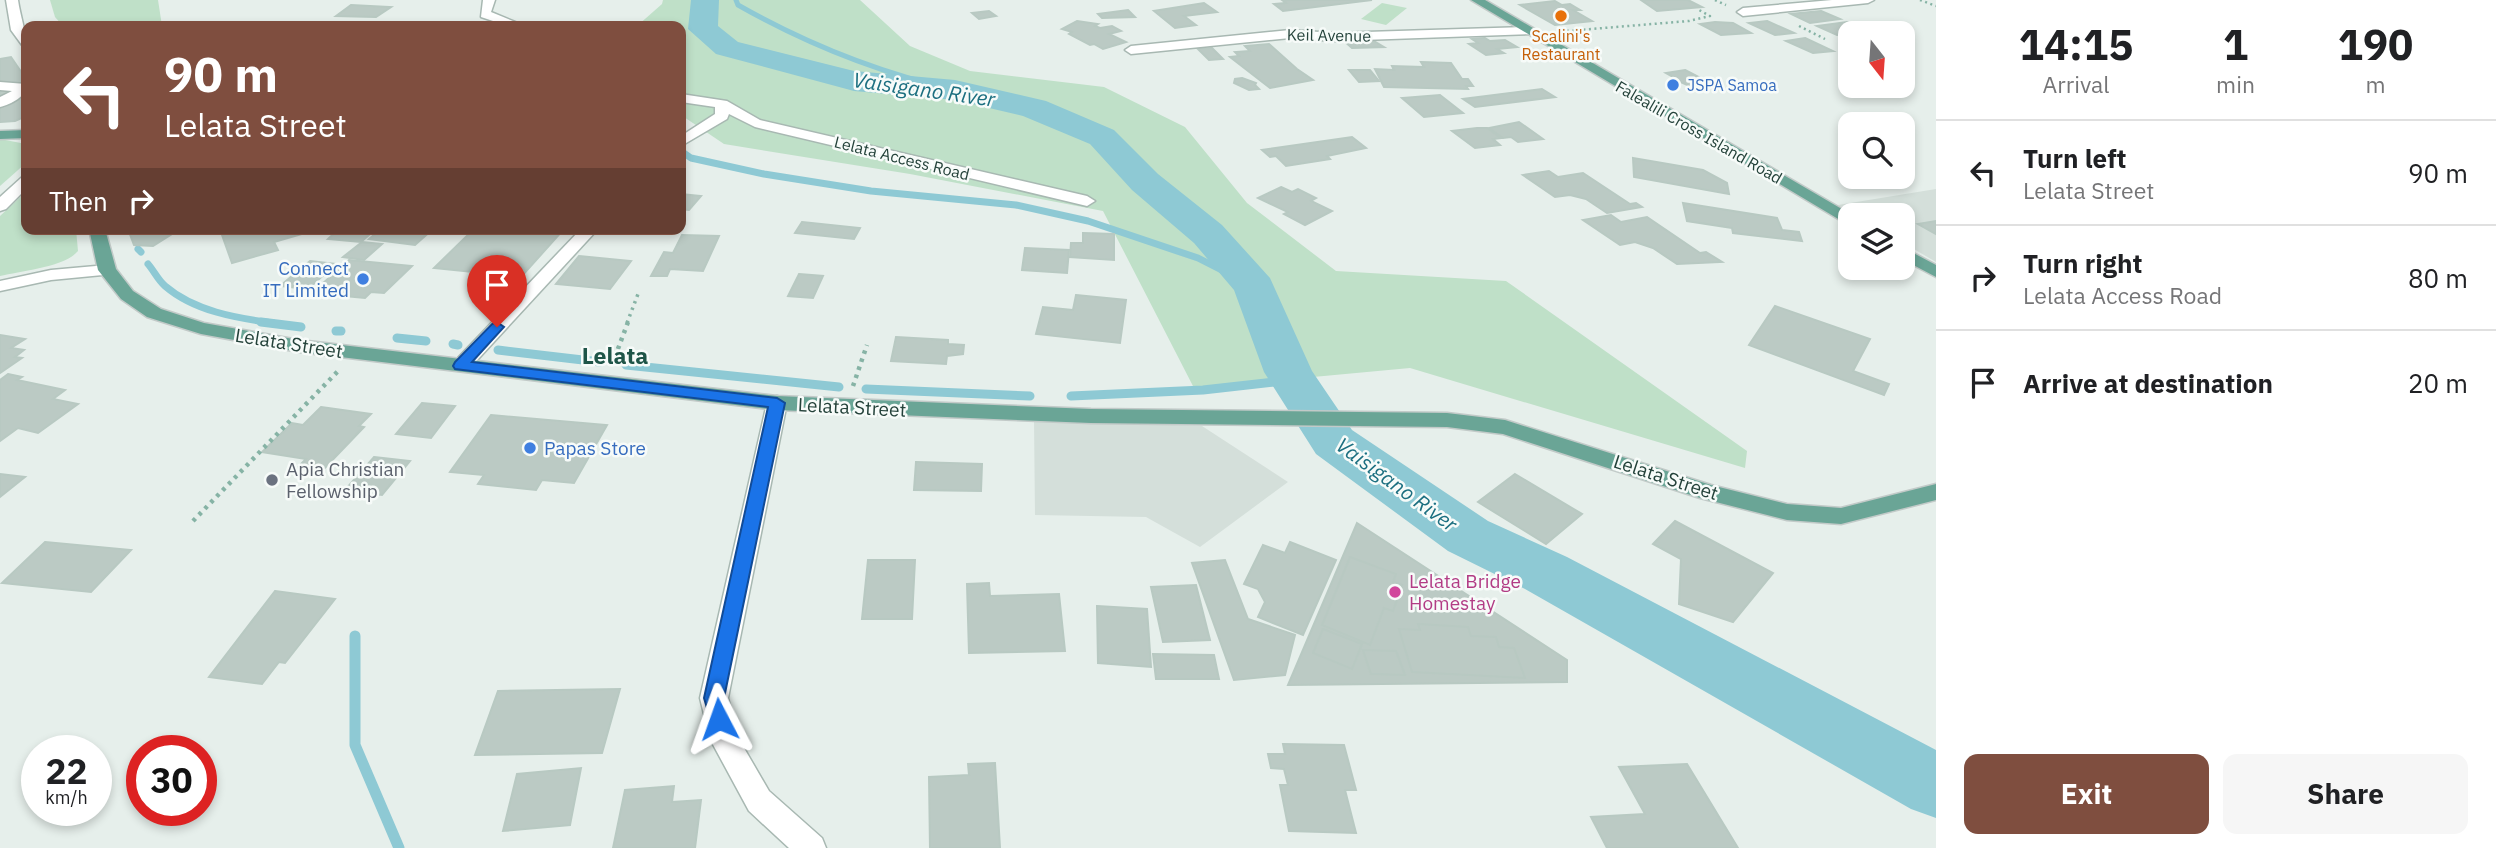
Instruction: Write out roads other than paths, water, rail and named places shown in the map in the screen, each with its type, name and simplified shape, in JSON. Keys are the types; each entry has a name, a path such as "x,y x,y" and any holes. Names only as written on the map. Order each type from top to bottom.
{"main road":[{"name":"Falealili Cross Island Road","path":"1477,0 1838,214"},
{"path":"0,135 21,134"},
{"name":"Lelata Street","path":"98,235 107,270 127,295 153,313 201,328 355,354 777,403 1117,416 1396,418 1505,427 1708,492 1787,512 1841,516 1936,492"},
{"path":"1915,260 1936,272"}],"street":[{"path":"12,0 17,30 21,36"},
{"path":"489,0 485,14 503,21"},
{"path":"1743,12 1868,0"},
{"name":"Keil Avenue","path":"1131,50 1290,34 1334,37 1529,33"},
{"path":"0,86 20,87 18,93 0,103"},
{"name":"Lelata Access Road","path":"686,98 722,104 755,123 1087,201"},
{"path":"686,138 722,116 722,104"},
{"path":"0,206 21,186"},
{"path":"461,366 584,235"},
{"path":"0,286 51,275 107,270"},
{"path":"777,403 714,698 724,739 760,801 811,848"}],"waterway":[{"name":"Vaisigano River","path":"705,0 703,29 727,48 854,81 955,90 1034,108 1102,137 1145,182 1208,234 1255,287 1288,372 1334,442 1468,536 1546,573 1936,786"},
{"path":"736,0 738,5 763,19 816,44 871,66 955,90"},
{"path":"686,154 691,158 764,174 871,191 1016,205 1088,221 1198,258 1255,287"},
{"path":"138,249 141,252"},
{"path":"148,264 165,286 189,302 230,316 273,323"},
{"path":"261,322 301,327"},
{"path":"336,331 341,331"},
{"path":"397,338 426,341"},
{"path":"453,344 458,345"},
{"path":"498,350 600,362"},
{"path":"626,365 839,387"},
{"path":"1071,396 1203,390 1293,380"},
{"path":"866,389 1030,396"},
{"path":"355,636 355,745 399,848"}],"place":[{"name":"Scalini's Restaurant","path":"1561,16"},
{"name":"JSPA Samoa","path":"1673,85"},
{"name":"Connect IT Limited","path":"363,279"},
{"name":"Papas Store","path":"530,448"},
{"name":"Apia Christian Fellowship","path":"272,480"},
{"name":"Lelata Bridge Homestay","path":"1395,592"}],"district":[{"name":"Lelata","path":"615,355"}]}
